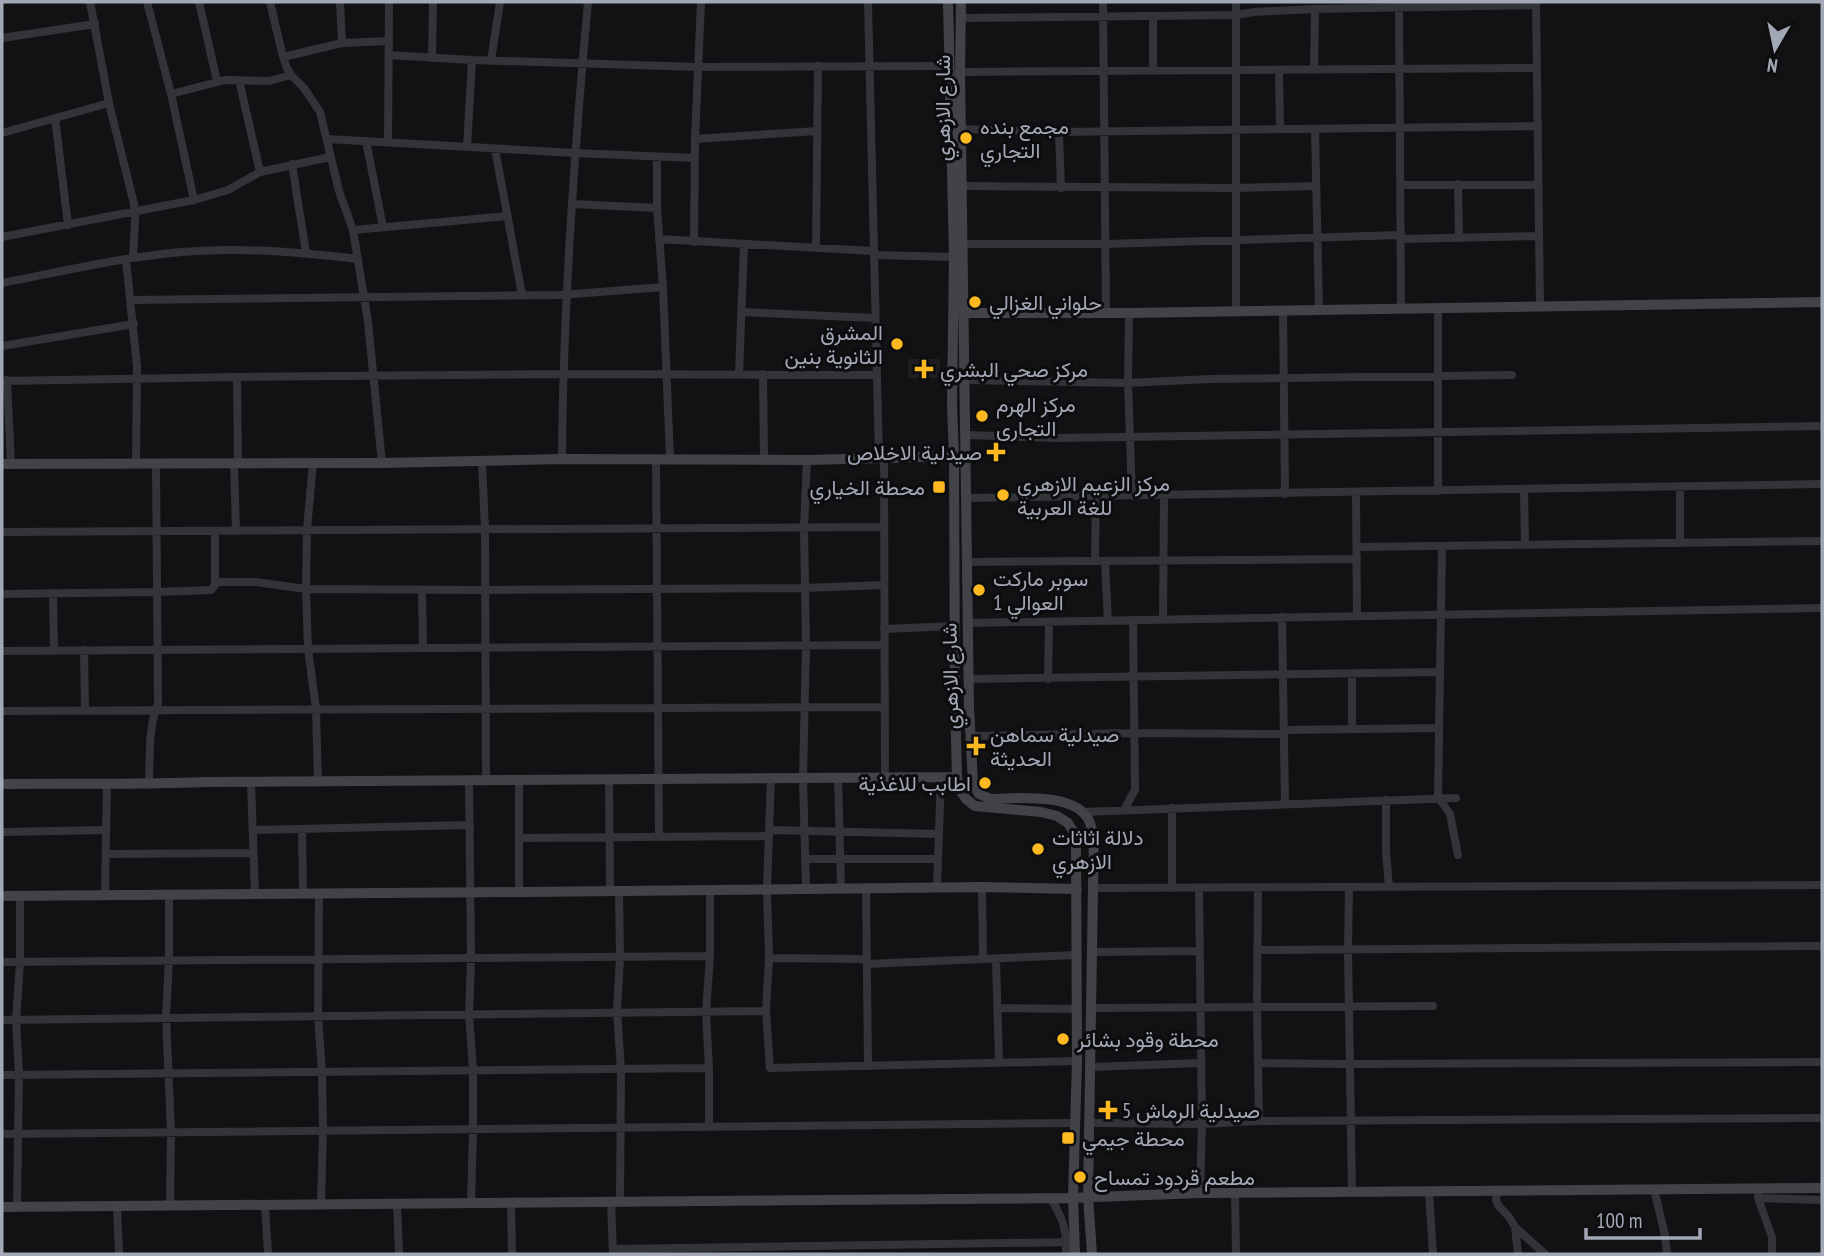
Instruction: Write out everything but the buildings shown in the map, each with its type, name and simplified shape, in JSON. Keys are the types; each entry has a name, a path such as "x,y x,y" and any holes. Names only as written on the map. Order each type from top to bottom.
{"street":[{"path":"90,2 109,103 135,212 129,259 137,379 136,464"},
{"path":"147,2 171,94 194,200"},
{"path":"199,2 217,81"},
{"path":"270,2 282,57 291,75 316,104 323,120 330,158 353,230 375,376 382,463"},
{"path":"340,2 342,43"},
{"path":"388,143 389,2"},
{"path":"432,58 433,2"},
{"path":"491,61 500,2"},
{"path":"562,459 566,294 588,2"},
{"path":"694,242 697,67 701,2"},
{"path":"868,2 875,317 884,527 885,778"},
{"name":"شارع الازهري","path":"948,2 954,257 952,351 966,498 972,777 979,794 991,799 1056,799 1083,812"},
{"name":"شارع الازهري","path":"957,777 955,626 960,456 966,435 961,2"},
{"path":"1103,2 1106,313"},
{"path":"1236,2 1236,310"},
{"path":"961,18 1236,15 1399,5 1536,3 1540,306"},
{"path":"1399,5 1401,309"},
{"path":"1314,70 1315,9"},
{"path":"1153,16 1153,71"},
{"path":"2,38 94,24"},
{"path":"282,57 342,43 389,41"},
{"path":"389,55 697,67 949,66"},
{"path":"467,147 471,60"},
{"path":"816,248 818,66"},
{"path":"960,72 1537,68"},
{"path":"1279,70 1280,129"},
{"path":"171,94 217,81 269,81 291,75"},
{"path":"239,80 260,172"},
{"path":"2,133 109,103"},
{"path":"55,118 68,225"},
{"path":"961,129 1059,132 1538,126"},
{"path":"1315,129 1319,310"},
{"path":"695,139 817,131"},
{"path":"1059,132 1061,188"},
{"path":"327,139 695,158"},
{"path":"366,141 383,227"},
{"path":"495,149 522,295"},
{"path":"657,157 657,208 670,458"},
{"path":"2,237 194,200 228,190 260,172 330,158"},
{"path":"292,164 306,253"},
{"path":"1458,184 1459,238"},
{"path":"1400,185 1539,185"},
{"path":"962,186 1316,186"},
{"path":"573,204 657,208"},
{"path":"353,230 508,216"},
{"path":"963,244 1539,236"},
{"path":"659,239 954,257"},
{"path":"739,374 744,244"},
{"path":"2,283 129,259 207,250 265,250 358,259"},
{"path":"131,300 566,294 663,287"},
{"path":"964,313 1129,313 1822,302"},
{"path":"1438,308 1438,491"},
{"path":"1283,310 1285,494"},
{"path":"741,312 875,317"},
{"path":"1129,313 1128,383 1132,496"},
{"path":"2,346 134,324"},
{"path":"877,375 563,374 5,381 6,464 382,463 670,458 807,460 960,456"},
{"path":"763,374 764,459"},
{"path":"965,380 1128,383 1210,379 1512,375"},
{"path":"236,531 237,377"},
{"path":"966,435 1054,438 1822,426"},
{"path":"656,459 659,837"},
{"path":"806,889 803,778 806,646 804,528 807,460"},
{"path":"482,461 485,530 486,780"},
{"path":"313,463 307,529 306,589 307,649 316,709 317,782"},
{"path":"149,785 150,748 158,703 156,464"},
{"path":"966,498 1822,484"},
{"path":"1680,487 1681,542"},
{"path":"1524,489 1525,545"},
{"path":"1356,492 1357,616"},
{"path":"1163,620 1164,496"},
{"path":"1095,561 1096,497"},
{"path":"2,532 884,527"},
{"path":"2,594 211,590 215,582 215,531"},
{"path":"1357,547 1822,541"},
{"path":"1442,546 1438,797 1450,814 1458,855"},
{"path":"966,562 1357,559"},
{"path":"1105,561 1108,621"},
{"path":"215,582 256,582 306,589 422,590 804,588 884,585"},
{"path":"422,590 423,648"},
{"path":"53,593 54,650"},
{"path":"968,623 1822,608"},
{"path":"1283,617 1285,804"},
{"path":"1124,810 1135,790 1133,620"},
{"path":"1048,622 1048,679"},
{"path":"884,629 955,626"},
{"path":"2,651 884,645"},
{"path":"84,650 85,710"},
{"path":"969,679 1439,672"},
{"path":"1352,674 1352,729"},
{"path":"2,711 884,707"},
{"path":"970,736 1438,728"},
{"path":"937,887 941,777"},
{"path":"2,784 957,777 960,790 975,806 1041,812 1062,818 1076,836 1077,889 1077,1061 1073,1197 1070,1243 1066,1254"},
{"path":"771,778 766,1011 770,1068 1077,1061"},
{"path":"838,778 841,888"},
{"path":"469,780 469,1015 473,1129 471,1203"},
{"path":"519,780 519,892"},
{"path":"609,780 610,837 620,957 617,1012 622,1127 613,1251 1070,1243"},
{"path":"251,782 254,894"},
{"path":"105,895 107,783"},
{"path":"1083,812 1456,797"},
{"path":"1386,800 1386,852 1390,887"},
{"path":"1172,808 1172,888"},
{"path":"1083,812 1087,816 1092,833 1088,1197 1092,1254"},
{"path":"253,830 470,825"},
{"path":"302,829 303,894"},
{"path":"2,832 106,830"},
{"path":"519,838 659,837 805,831 939,834"},
{"path":"106,853 253,853"},
{"path":"805,859 938,859"},
{"path":"1093,888 1822,885"},
{"path":"2,896 937,887 1077,889"},
{"path":"982,887 983,959"},
{"path":"1349,887 1348,1006 1352,1192"},
{"path":"1199,888 1202,1124 1200,1193"},
{"path":"1258,888 1259,1121"},
{"path":"866,889 868,1066"},
{"path":"709,1126 706,1012 710,956 710,890"},
{"path":"319,893 318,1016 323,1129 321,1204"},
{"path":"169,894 166,1017 171,1131 170,1206"},
{"path":"17,1207 19,1074 16,1020 20,962 20,896"},
{"path":"1257,950 1822,946"},
{"path":"1091,952 1199,951"},
{"path":"769,958 867,961 1077,955"},
{"path":"2,962 710,956"},
{"path":"996,959 999,1063"},
{"path":"1090,1007 1433,1006"},
{"path":"998,1007 1076,1009"},
{"path":"2,1020 766,1011"},
{"path":"1258,1063 1822,1062"},
{"path":"1091,1067 1201,1063"},
{"path":"2,1075 709,1068"},
{"path":"1090,1123 1822,1118"},
{"path":"2,1134 1074,1123"},
{"path":"1758,1194 1822,1188"},
{"path":"2,1207 1050,1198 1200,1193 1654,1189 1822,1199"},
{"path":"1654,1189 1667,1254"},
{"path":"1429,1191 1433,1254"},
{"path":"1497,1191 1497,1203 1515,1227 1545,1254"},
{"path":"1235,1193 1236,1254"},
{"path":"1758,1194 1772,1237 1772,1254"},
{"path":"1050,1198 1062,1218 1075,1254"},
{"path":"397,1203 399,1254"},
{"path":"511,1203 512,1254"},
{"path":"265,1205 268,1254"},
{"path":"117,1206 119,1254"},
{"path":"1515,1227 1518,1254"}],"shaded area":[{"name":"مركز صحي البشري","path":"908,359 940,359 940,378 908,378"}],"place":[{"name":"مجمع بنده التجاري","path":"966,138"},
{"name":"حلواني الغزالي","path":"975,302"},
{"name":"المشرق الثانوية بنين","path":"897,344"},
{"name":"مركز صحي البشري","path":"924,369"},
{"name":"مركز الهرم التجارى","path":"982,416"},
{"name":"صيدلية الاخلاص","path":"996,452"},
{"name":"محطة الخياري","path":"939,487"},
{"name":"مركز الزعيم الازهري للغة العربية","path":"1003,495"},
{"name":"سوبر ماركت العوالي 1","path":"979,590"},
{"name":"صيدلية سماهن الحديثة","path":"976,746"},
{"name":"اطابب للاغذية","path":"985,783"},
{"name":"دلالة اثاثات الازهري","path":"1038,849"},
{"name":"محطة وقود بشائر","path":"1063,1039"},
{"name":"صيدلية الرماش 5","path":"1108,1110"},
{"name":"محطة جيمي","path":"1068,1138"},
{"name":"مطعم قردود تمساح","path":"1080,1177"}]}
